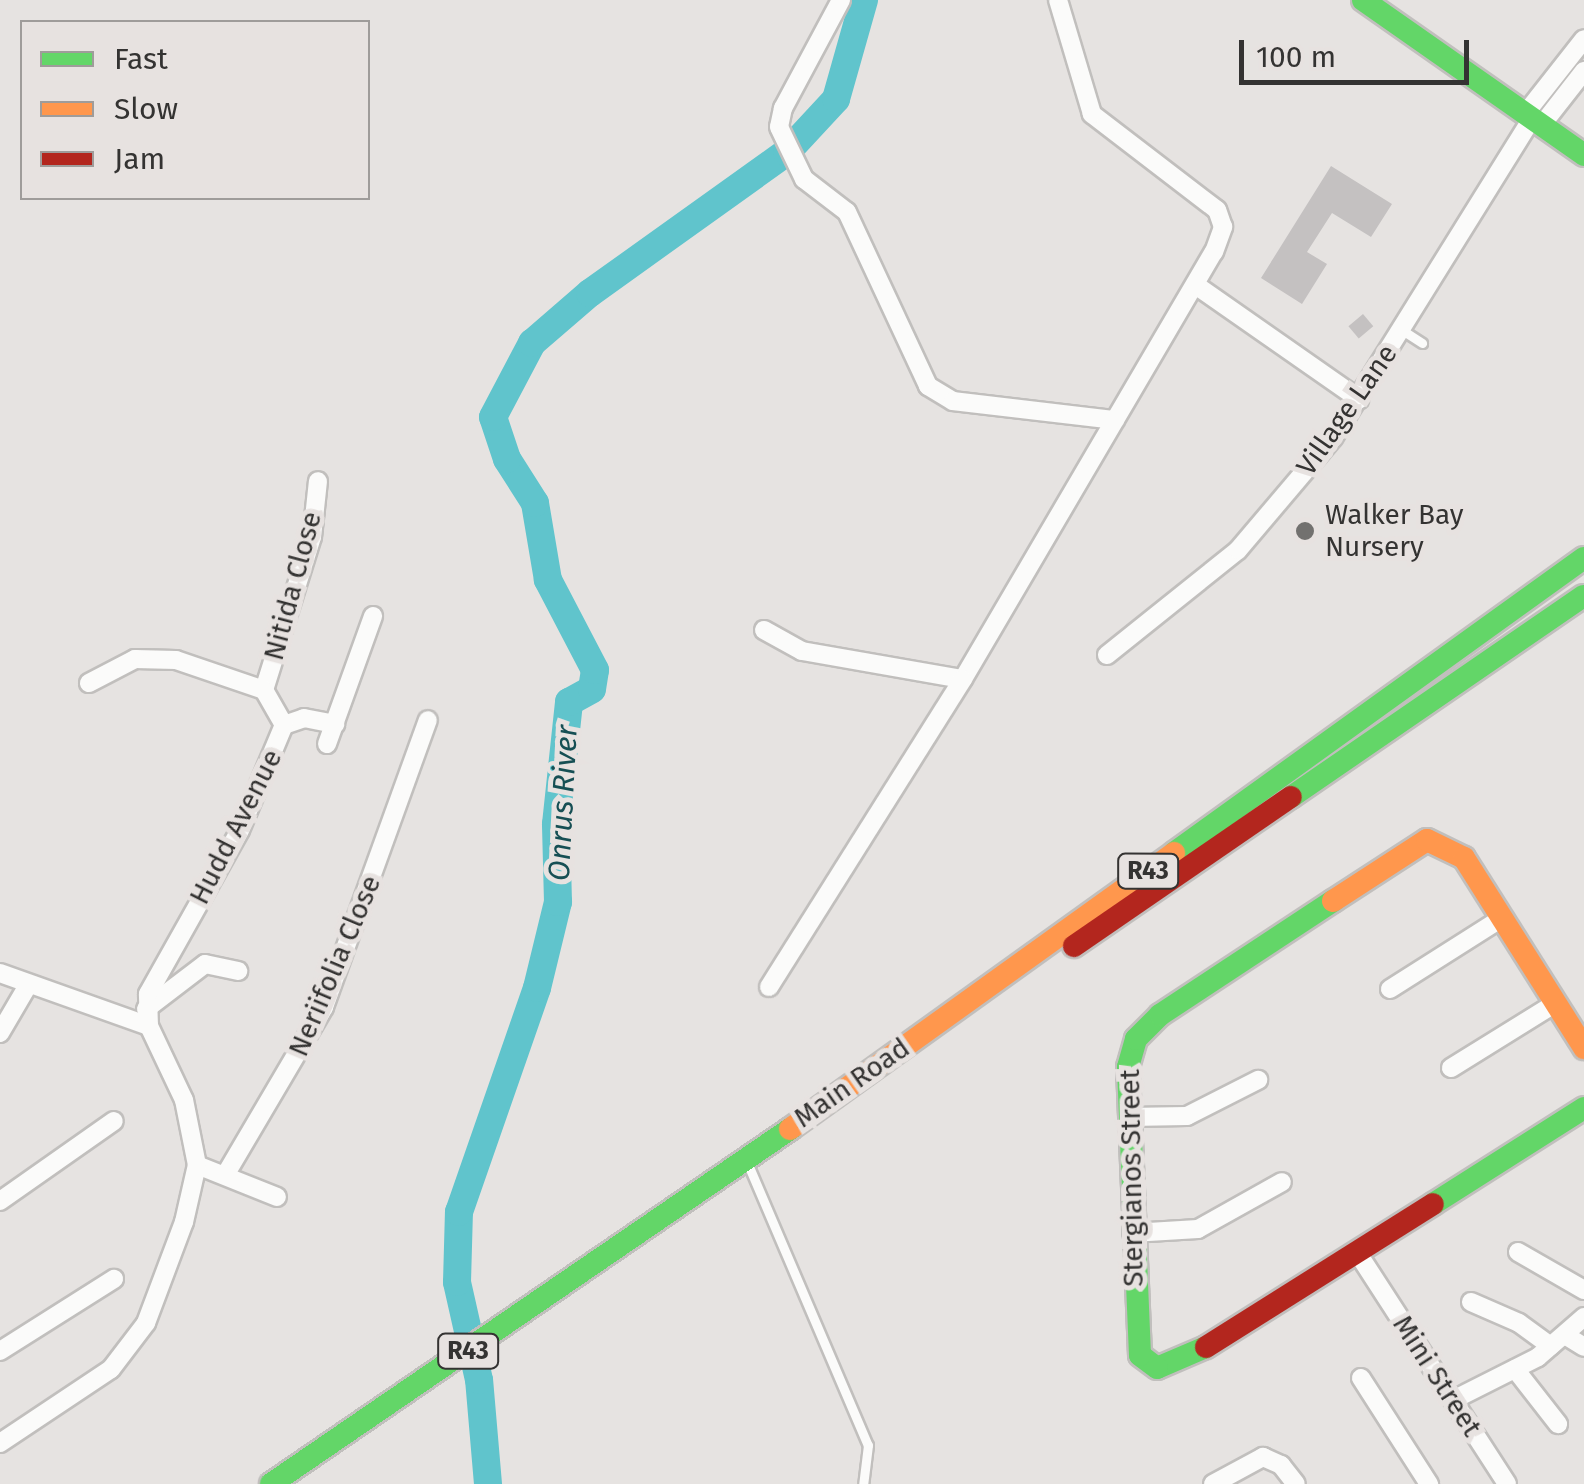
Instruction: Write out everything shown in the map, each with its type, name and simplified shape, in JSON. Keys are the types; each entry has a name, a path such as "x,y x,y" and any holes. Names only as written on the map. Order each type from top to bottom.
{"main road":[{"path":"1363,0 1584,156"},
{"name":"Main Road","path":"771,1143 1584,558"},
{"name":"Main Road","path":"771,1143 843,1104 1584,596"},
{"name":"Stergianos Street","path":"1584,1048 1460,854 1434,840 1415,842 1150,1021 1129,1057 1137,1348 1144,1360 1164,1369 1363,1260 1584,1108"},
{"name":"R43","path":"271,1484 771,1143"}],"street":[{"path":"841,0 782,108 782,138 809,184 847,212 915,365 938,394 1115,420"},
{"path":"769,987 962,679 1197,286 1220,240 1222,218 1208,199 1092,114 1058,0"},
{"path":"1533,119 1581,51"},
{"path":"1533,119 1584,72"},
{"name":"Village Lane","path":"1107,655 1248,539 1360,400 1533,119"},
{"path":"1197,286 1360,400"},
{"name":"Nitida Close","path":"264,690 310,548 318,481"},
{"path":"327,744 373,616"},
{"path":"764,630 802,651 962,679"},
{"path":"89,683 113,667 154,657 264,690"},
{"name":"Hudd Avenue","path":"147,1018 154,978 266,777 284,725 264,690"},
{"path":"284,725 304,718 334,724"},
{"name":"Neriifolia Close","path":"227,1172 324,1007 428,720"},
{"path":"1390,988 1502,918"},
{"path":"147,1018 205,964 238,971"},
{"path":"0,973 27,987 147,1018"},
{"path":"0,1033 27,987"},
{"path":"1451,1068 1556,1003"},
{"path":"0,1444 128,1353 146,1323 184,1222 197,1165 184,1100 147,1018"},
{"path":"1129,1117 1187,1116 1258,1080"},
{"path":"0,1201 114,1121"},
{"path":"197,1165 227,1172 277,1197"},
{"path":"1132,1232 1198,1229 1282,1182"},
{"path":"1518,1252 1584,1290"},
{"name":"Mini Street","path":"1363,1260 1453,1400 1497,1481"},
{"path":"0,1350 114,1279"},
{"path":"1471,1302 1558,1341 1584,1347"},
{"path":"1453,1400 1515,1369 1558,1341 1584,1317"},
{"path":"1515,1369 1558,1424"},
{"path":"1361,1378 1429,1484"},
{"path":"1213,1484 1263,1457 1281,1465 1296,1484"}],"lane":[{"path":"1402,330 1422,343"},
{"path":"746,1160 864,1434 870,1465 863,1484"}],"building":[{"path":"1331,166 1392,204 1371,237 1332,213 1307,252 1327,264 1302,304 1261,278"},
{"path":"1363,314 1373,326 1359,338 1348,326"}],"waterway":[{"name":"Onrus River","path":"488,1484 479,1380 457,1282 459,1212 537,988 558,902 556,824 569,702 592,689 595,670 548,580 535,503 507,459 493,417 532,343 590,293 787,152 836,99 864,0"}],"traffic: fast":[{"path":"1363,0 1584,155"},
{"path":"1174,853 1584,558"},
{"path":"1291,797 1584,596"},
{"path":"1206,1347 1157,1368 1140,1355 1128,1067 1136,1039 1160,1015 1333,901"},
{"path":"1433,1204 1584,1108"},
{"path":"271,1484 790,1129"}],"traffic: slow":[{"path":"1333,901 1427,840 1464,858 1584,1048"},
{"path":"790,1129 1174,853"}],"traffic: jam":[{"path":"1074,946 1291,797"},
{"path":"1206,1347 1433,1204"}],"place":[{"name":"Walker Bay Nursery","path":"1305,531"}]}
